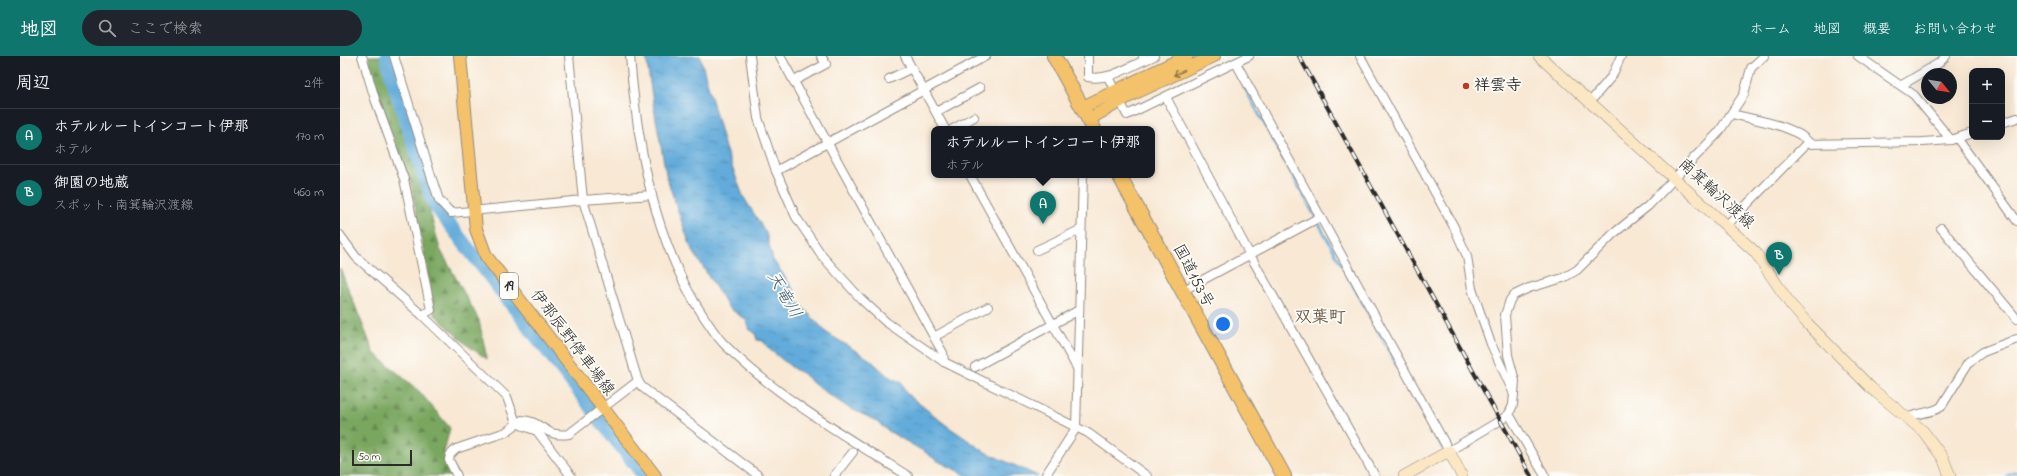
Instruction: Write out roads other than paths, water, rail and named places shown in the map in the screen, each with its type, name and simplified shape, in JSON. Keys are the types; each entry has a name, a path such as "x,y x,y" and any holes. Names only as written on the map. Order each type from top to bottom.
{"highway":[{"path":"1054,56 1088,121"},
{"name":"国道153号","path":"1121,178 1284,476"}],"main road":[{"name":"伊那辰野停車場線","path":"460,56 476,229 486,256 655,476"},
{"path":"1088,121 1117,96 1187,56"},
{"path":"1130,89 1214,56"},
{"name":"南箕輪沢渡線","path":"1539,56 1756,252 1791,305 1808,324 1856,374 1923,431 1934,443 1943,458 1950,476"},
{"path":"1404,476 1449,451 1462,476"}],"street":[{"path":"362,56 375,99 404,179 431,310 422,315"},
{"path":"394,56 439,200 451,213 582,200 652,195"},
{"path":"569,56 582,200 638,381 642,387 759,476"},
{"path":"630,56 635,114 652,195 677,268 695,302 725,346 754,371 804,409 908,476"},
{"path":"750,56 758,118 776,171 796,217 823,257 845,282 886,322 944,362 1088,433 1147,476"},
{"path":"780,56 934,337 942,353 944,362"},
{"path":"794,81 826,64 821,56"},
{"path":"905,56 943,126"},
{"path":"776,171 986,56"},
{"path":"1088,56 1088,77 1095,78 1108,76 1144,58 1154,56"},
{"path":"1108,76 1127,115 1249,56"},
{"path":"1360,56 1454,227 1467,256 1472,289 1491,344 1515,396"},
{"path":"1590,102 1612,76 1621,56"},
{"path":"1236,63 1317,218 1449,451 1510,414 1515,396 1515,381 1508,355 1505,326 1505,315 1510,300 1514,295 1529,288 1563,278 1577,270 1613,234 1648,206 1719,132 1744,94 1751,68 1764,56"},
{"path":"1858,56 1902,85 1914,95 1954,139 2017,221"},
{"path":"1902,85 1939,63 1946,56"},
{"path":"889,79 912,68"},
{"path":"936,112 980,88"},
{"path":"1166,96 1250,255 1375,476"},
{"path":"1732,114 1796,131 1806,137 1810,144"},
{"path":"959,126 974,116"},
{"path":"2005,122 2017,118"},
{"path":"1728,226 1806,144 1954,139 1969,134"},
{"path":"972,178 1078,369"},
{"path":"1045,476 1076,428 1080,230 1083,178"},
{"path":"1182,291 1317,218"},
{"path":"1941,228 2017,319"},
{"path":"1037,250 1080,230"},
{"path":"340,235 356,257 422,315 507,397 516,423"},
{"path":"934,337 988,307"},
{"path":"975,367 1079,310"},
{"path":"1907,418 1912,415 1935,411 1941,407 1969,362 1982,352 2017,339"},
{"path":"457,476 449,460 450,455 456,449 506,432 522,420 527,420 536,424 550,434 558,436 569,434 638,381"},
{"path":"1510,414 1545,476"},
{"path":"516,423 537,431 571,476"},
{"path":"834,476 853,452"}],"water":[{"name":"天竜川","path":"646,56 700,56 725,148 743,196 766,233 773,260 794,290 798,302 827,333 869,359 888,376 902,383 906,393 946,425 985,452 1038,476 968,476 936,460 890,432 873,419 849,408 815,385 802,373 794,369 769,349 763,341 757,340 755,333 749,329 746,320 728,307 691,248 667,179"}],"waterway":[{"path":"387,56 392,78 431,197 436,207 594,411"},
{"path":"1244,87 1442,448"},
{"path":"597,416 644,476"},
{"path":"2007,476 2017,472"}],"railway":[{"path":"1299,56 1531,476"}],"place":[{"name":"祥雲寺","path":"1466,86"},
{"name":"ホテルルートインコート伊那","path":"1043,224"},
{"name":"御園の地蔵","path":"1779,275"}],"district":[{"name":"双葉町","path":"1320,317"}]}
